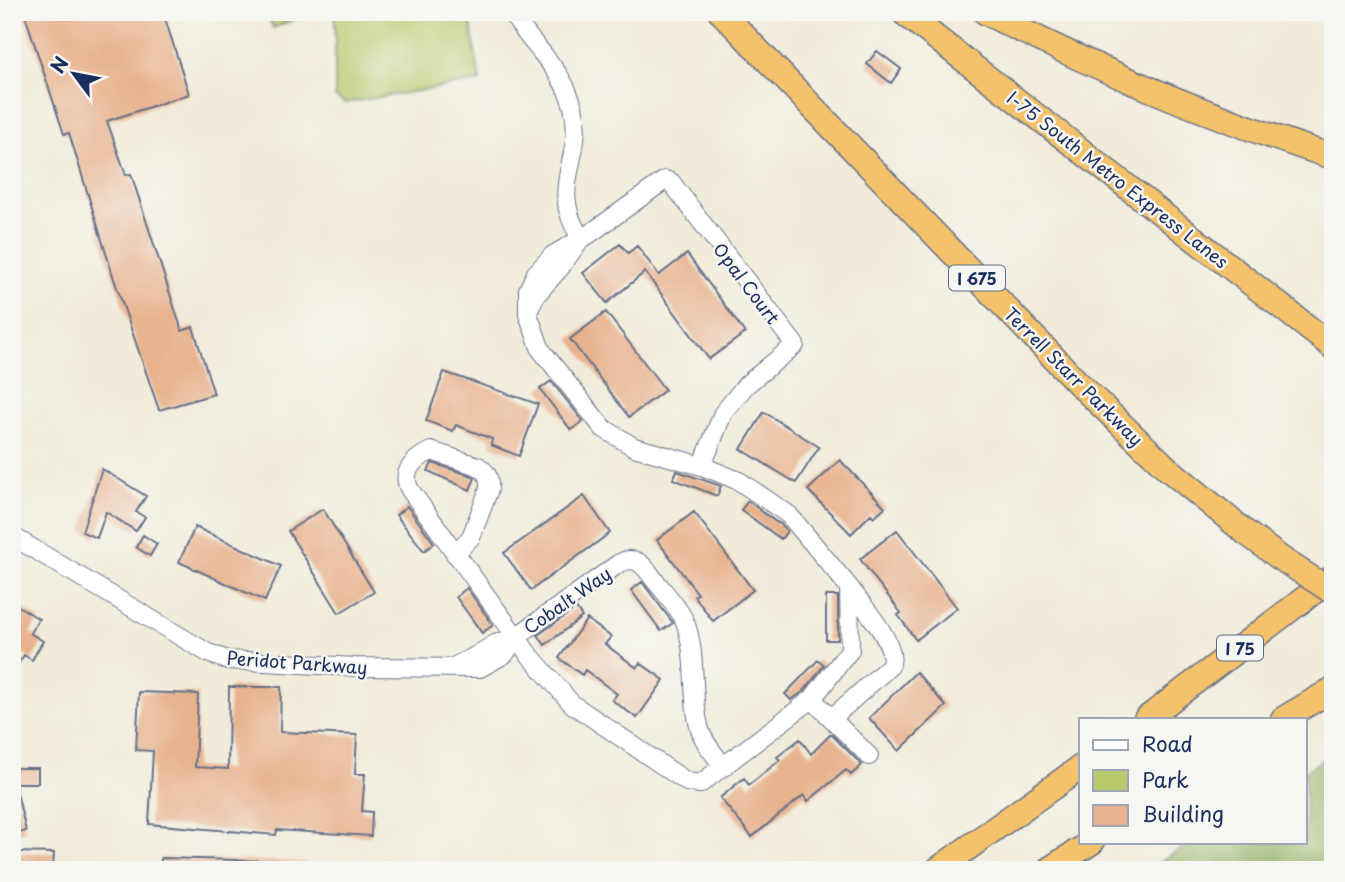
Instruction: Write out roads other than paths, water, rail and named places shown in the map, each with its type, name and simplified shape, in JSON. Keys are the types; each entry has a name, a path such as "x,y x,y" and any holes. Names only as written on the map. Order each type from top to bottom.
{"highway":[{"name":"Terrell Starr Parkway","path":"721,12 1097,402 1167,468 1245,532 1292,567 1333,592"},
{"name":"I-75 South Metro Express Lanes","path":"903,12 1333,347"},
{"path":"985,12 1161,95 1333,157"},
{"name":"I 75","path":"1147,718 1333,577"},
{"path":"1285,718 1333,688"},
{"path":"937,870 1079,768"},
{"path":"1048,870 1089,844"}],"street":[{"path":"512,12 526,36 558,72 573,106 575,133 565,193 570,216 581,238 553,255 536,273 527,294 528,314 541,351 603,428 634,447 702,466 739,481 789,514 849,587 888,642 893,660 890,666 832,718"},
{"name":"Opal Court","path":"581,238 665,180 671,182 795,345 746,385 723,413 702,466"},
{"path":"455,554 466,545 473,533 489,489 489,481 478,466 436,450 431,451 408,468 405,480 455,554 516,637 572,704 687,782 700,784 812,699 850,650 849,587"},
{"name":"Peridot Parkway","path":"12,536 208,653 227,660 356,667 484,667 505,654 516,637"},
{"name":"Cobalt Way","path":"516,637 618,564 630,559 640,562 685,622 700,729 707,745 724,767"},
{"path":"812,699 869,756"}]}
